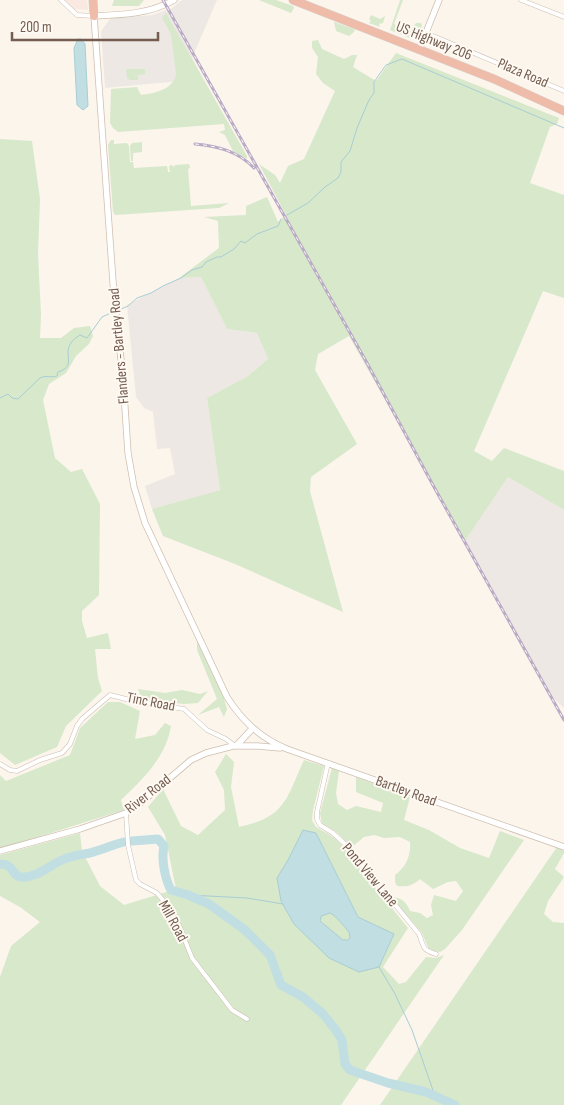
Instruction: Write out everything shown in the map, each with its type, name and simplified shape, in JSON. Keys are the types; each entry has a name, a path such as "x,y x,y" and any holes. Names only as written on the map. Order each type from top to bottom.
{"highway":[{"path":"93,0 94,16"},
{"name":"US Highway 206","path":"293,0 522,91 564,111"}],"main road":[{"path":"94,16 147,11 174,0"},
{"path":"419,50 439,0"},
{"name":"Flanders - Bartley Road","path":"94,16 114,296 123,378 128,453 135,495 142,518 227,697 239,715 252,729"},
{"name":"River Road","path":"234,746 243,740 252,729"},
{"name":"Bartley Road","path":"252,729 287,749 564,847"},
{"name":"River Road","path":"0,851 80,829 126,813 142,802 194,758 206,753 234,746 287,749"}],"street":[{"path":"61,0 75,14 94,16"},
{"path":"521,0 564,18"},
{"name":"Plaza Road","path":"426,33 564,91"},
{"name":"Tinc Road","path":"0,764 10,770 17,771 40,760 62,753 70,744 82,718 110,695 138,702 184,709 207,730 226,739 234,746"},
{"name":"Pond View Lane","path":"328,763 317,812 317,819 320,825 333,833 347,846 419,934 426,951 436,954"},
{"name":"Mill Road","path":"126,813 128,845 136,880 157,893 162,899 179,925 192,958 232,1010 247,1019"}],"shaded area":[{"path":"65,0 87,0 88,10 74,9"},
{"path":"182,0 217,0 192,58 203,79 105,88 101,31 110,19 152,15 172,8"},
{"path":"201,277 227,329 257,333 268,359 248,376 207,398 220,490 152,509 145,486 175,474 170,448 157,449 153,412 144,408 136,397 127,305 179,278"},
{"path":"508,477 564,510 564,708 548,693 465,541"}],"green space":[{"path":"114,0 144,0 139,6 112,6"},
{"path":"259,0 276,0 294,8 291,13"},
{"path":"400,0 403,0 394,24 408,29 416,23 421,23 418,37 423,26 422,31 419,37 417,38 412,39 390,30"},
{"path":"166,13 247,159 233,151 225,135 219,132 225,130 224,124 118,132 110,123 111,89 137,87 141,95 163,90 174,79 176,74 171,34 162,18"},
{"path":"371,15 380,19 385,16 383,23 379,24 380,27 369,23"},
{"path":"334,22 355,31 349,36 336,31"},
{"path":"318,40 322,49 344,59 357,55 353,67 376,81 396,53 559,118 557,124 550,127 530,183 564,195 564,298 543,291 474,451 492,461 504,448 564,471 564,510 508,477 465,541 349,336 318,354 315,370 357,444 311,477 310,491 343,612 235,564 163,536 152,509 220,490 207,398 248,376 268,359 257,333 227,329 201,277 179,278 219,248 218,221 204,217 246,215 246,206 267,197 278,222 286,215 259,164 275,175 280,183 288,166 304,159 335,91 323,83 316,74 318,57 312,48 312,41"},
{"path":"126,69 145,69 145,74 138,75 138,80 130,80 127,78"},
{"path":"0,139 32,141 40,199 38,254 41,314 40,338 61,338 74,328 90,326 93,336 89,344 76,356 66,373 49,384 43,400 55,458 71,472 82,469 100,504 99,595 82,611 82,621 87,638 108,633 111,649 95,649 98,678 102,691 66,726 57,747 15,765 0,753"},
{"path":"111,140 114,140 114,144 127,143 129,146 130,162 133,162 134,168 167,166 168,172 170,172 169,166 189,164 191,206 229,203 219,208 115,215 113,212 108,145"},
{"path":"142,142 142,152 133,153 133,161 131,161 130,146 132,143"},
{"path":"197,641 223,696 227,709 224,717 219,707 198,715 217,699 197,650"},
{"path":"138,689 165,693 182,690 200,694 208,691 198,703 184,704 142,699"},
{"path":"108,702 120,702 140,711 135,739 155,735 165,723 171,726 159,758 145,776 121,800 124,810 0,848 0,775 6,781 70,755 80,728"},
{"path":"226,754 234,762 231,787 239,827 255,823 275,812 288,796 304,760 324,766 312,820 316,827 335,838 348,851 357,865 408,928 383,967 399,984 406,982 426,957 436,958 444,955 341,1105 0,1105 0,977 11,946 40,922 20,907 0,896 0,855 80,833 82,851 100,886 124,905 176,889 165,835 148,807 163,789 181,826 198,835 225,810 224,790 215,772"},
{"path":"332,768 339,771 336,793 338,804 347,810 356,806 381,812 383,803 356,792 356,777 410,797 404,820 429,830 460,848 489,858 500,831 524,840 462,930 445,949 440,952 429,950 422,933 391,897 401,899 410,911 420,913 427,918 433,915 431,905 434,895 456,901 463,891 456,881 448,882 433,889 420,879 409,886 397,886 395,875 407,861 410,852 410,842 400,837 384,838 374,835 364,837 353,846 322,823 320,813"},
{"path":"557,847 564,851 564,853 555,869 564,877 548,901 544,914 553,922 564,923 564,1105 380,1105"}],"water":[{"path":"78,39 81,39 85,44 88,106 83,110 77,105 74,48"},
{"path":"303,830 316,833 358,917 394,934 379,967 359,972 329,958 294,924 281,901 277,878","holes":["332,914 349,932 350,938 348,940 343,940 320,921 321,916"]}],"waterway":[{"path":"287,215 308,203 338,178 341,172 341,162 350,151 357,128 374,93 374,82 386,65 402,59 564,128"},
{"path":"119,310 128,306 137,298 181,278 192,270 202,267 206,262 221,257 234,249 241,241 245,243 257,234 278,226 281,219"},
{"path":"0,398 8,394 12,398 18,399 40,378 57,376 58,372 65,369 68,365 69,346 73,341 80,335 87,338 102,317 113,312"},
{"path":"132,841 158,839 164,846 164,869 171,890 209,904 245,930 270,955 281,985 303,997 323,1014 335,1029 342,1040 345,1064 350,1070 388,1083 426,1092 455,1105"},
{"path":"0,864 11,868 16,875 26,877 67,858 124,842"},
{"path":"188,895 247,898 283,904"},
{"path":"379,967 395,994 412,1030 435,1096"}],"railway":[{"path":"163,0 367,363 564,720"},
{"path":"195,144 227,150 241,157 254,168"}]}
